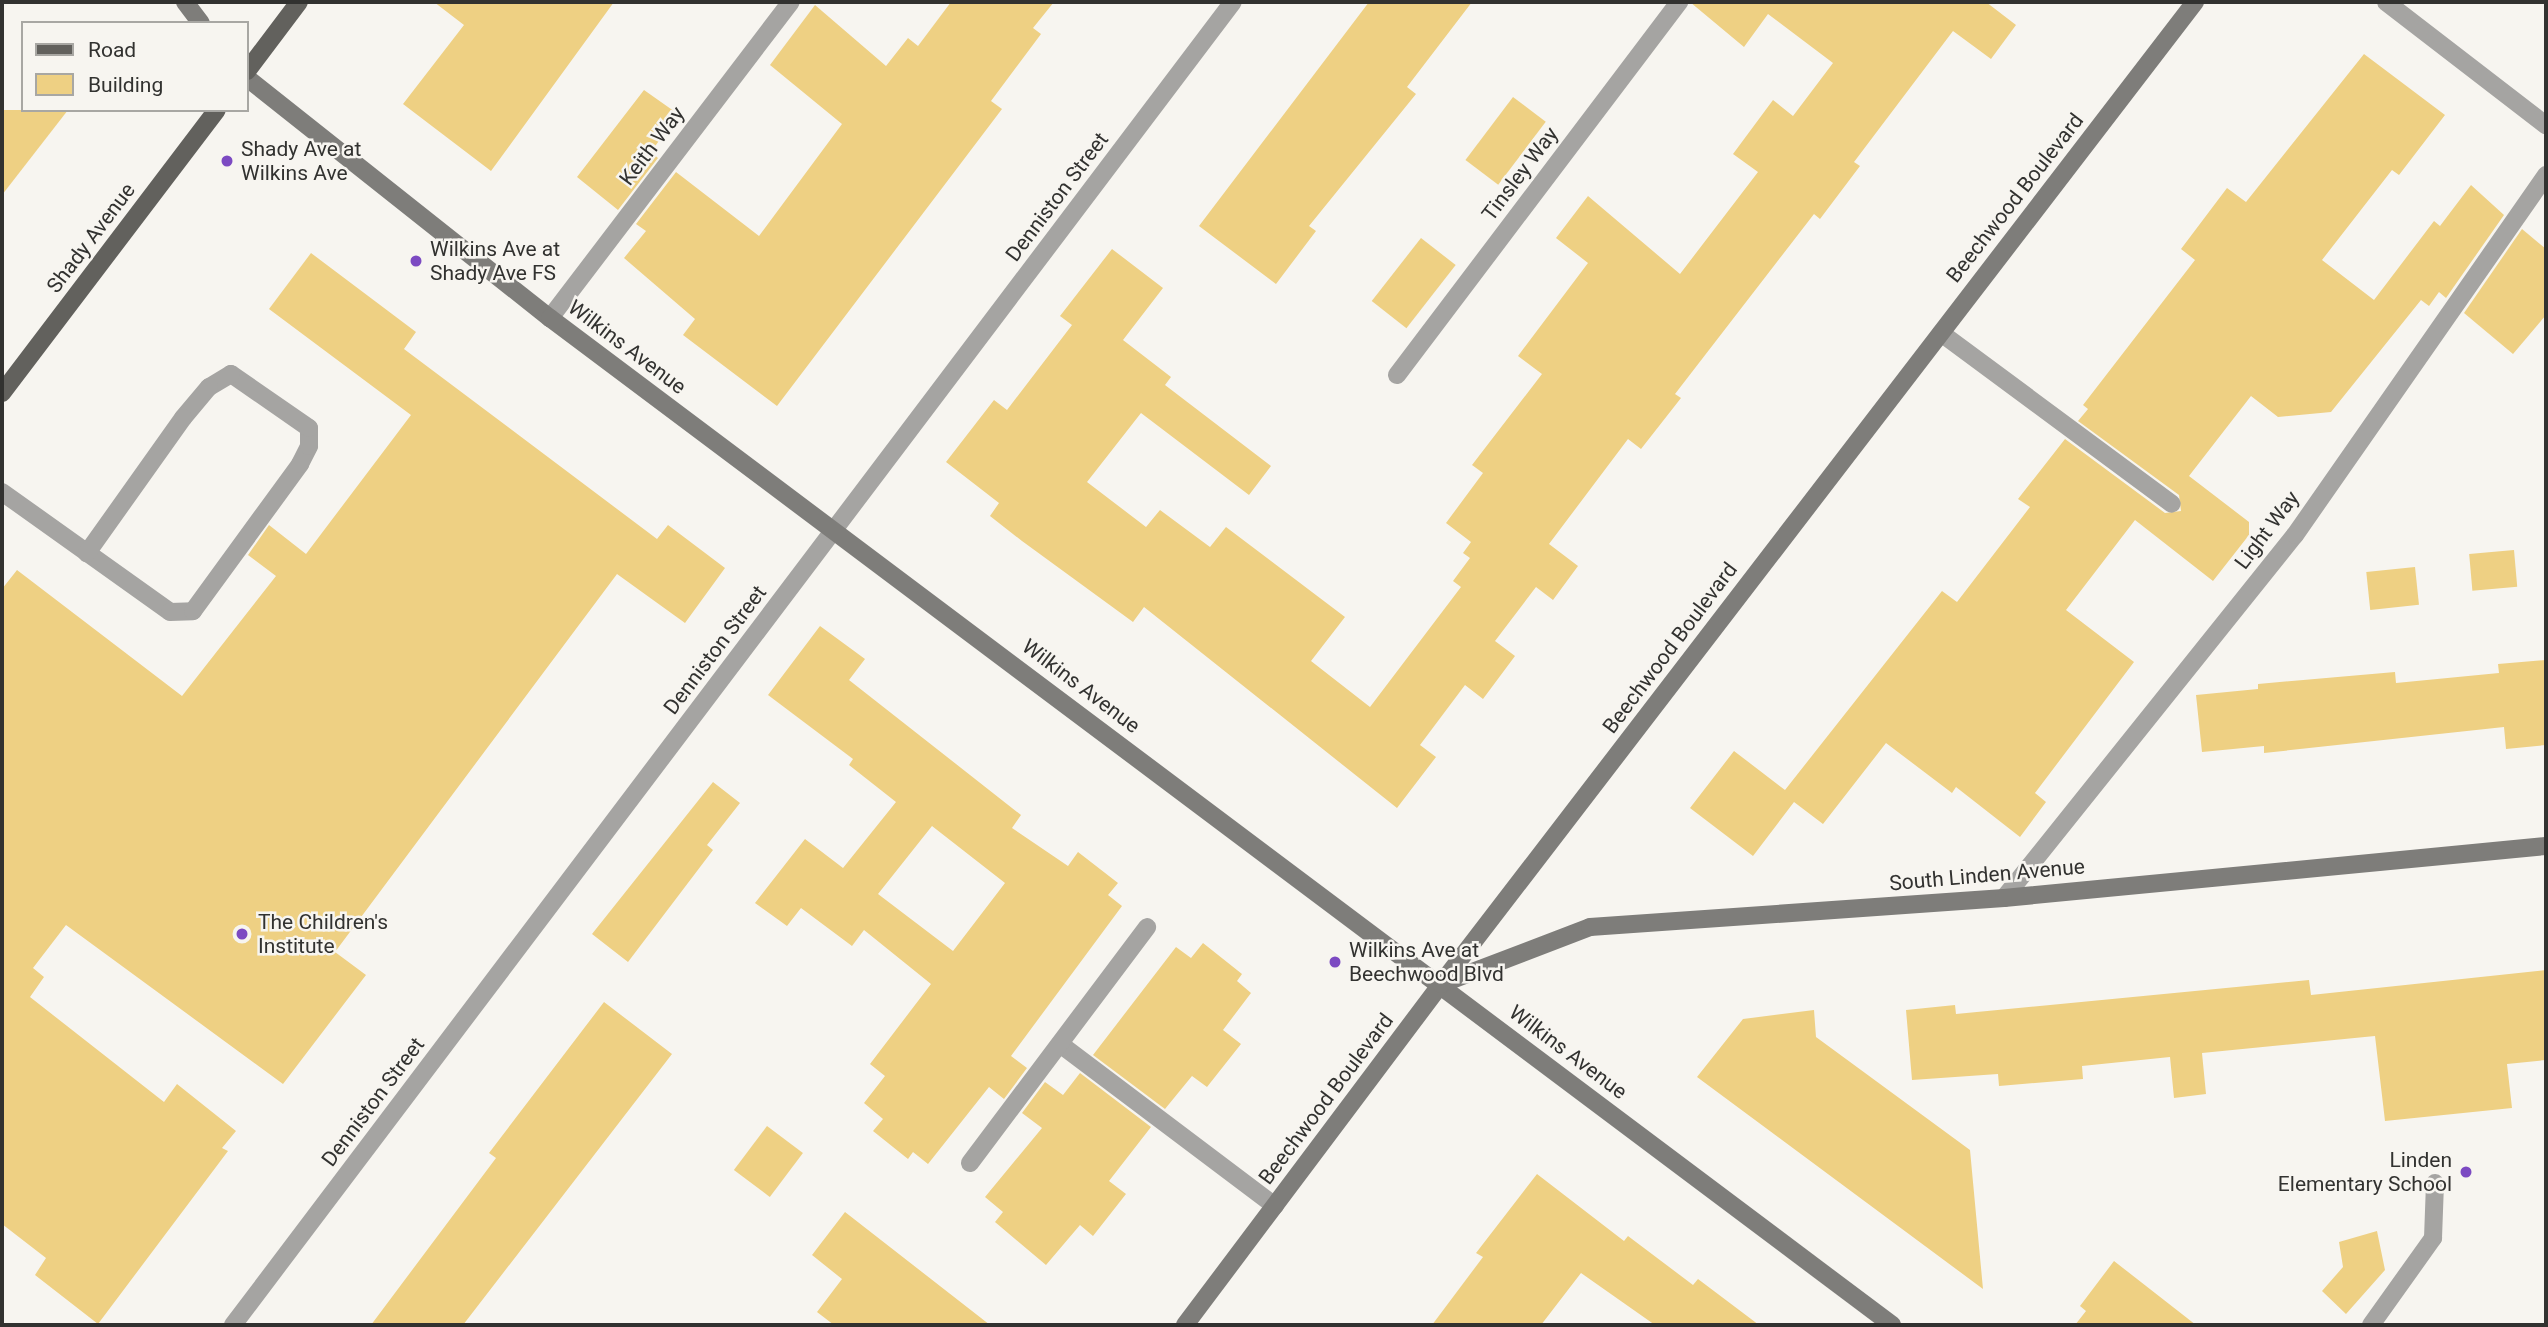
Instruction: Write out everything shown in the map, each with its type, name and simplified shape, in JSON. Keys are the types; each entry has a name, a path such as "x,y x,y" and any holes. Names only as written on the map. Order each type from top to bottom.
{"main road":[{"path":"185,2 199,21"},
{"path":"248,70 299,2"},
{"name":"Beechwood Boulevard","path":"1185,1325 1441,984 2195,2"},
{"name":"Wilkins Avenue","path":"248,79 550,318 1892,1325"},
{"name":"Shady Avenue","path":"2,393 215,112"},
{"name":"South Linden Avenue","path":"1441,984 1590,927 2004,898 2546,846"}],"street":[{"name":"Keith Way","path":"550,318 791,2"},
{"name":"Denniston Street","path":"233,1325 1233,2"},
{"name":"Tinsley Way","path":"1397,375 1679,2"},
{"path":"2386,2 2546,125"},
{"name":"Light Way","path":"2004,898 2295,535 2546,175"},
{"path":"1941,333 2172,504"},
{"path":"2,492 87,553 170,612 193,611 300,464 309,446 309,428 231,373 209,387 183,418 87,553"},
{"path":"970,1163 1147,927"},
{"path":"1060,1044 1275,1206"},
{"path":"2371,1325 2432,1238 2435,1183"}],"building":[{"path":"434,2 614,2 491,171 403,104 464,25"},
{"path":"951,2 1054,2 1033,28 1041,34 991,101 1002,109 777,406 683,335 695,319 624,258 646,231 636,224 676,172 759,236 842,124 770,65 815,5 886,66 908,38 918,46"},
{"path":"1369,2 1472,2 1407,87 1416,94 1309,226 1316,231 1276,284 1199,226"},
{"path":"1690,2 1986,2 2016,25 1991,59 1953,31 1854,162 1860,166 1820,219 1814,214 1675,394 1681,398 1641,449 1628,439 1549,544 1578,566 1553,600 1536,587 1495,641 1515,656 1483,699 1465,685 1420,745 1436,757 1397,808 1144,607 1133,622 1022,541 990,516 999,503 946,462 994,400 1007,410 1072,325 1060,316 1112,249 1163,288 1123,340 1171,377 1165,385 1271,466 1249,495 1141,413 1087,482 1146,527 1160,510 1210,547 1226,527 1345,617 1311,661 1370,707 1461,587 1453,581 1470,558 1463,553 1471,542 1446,523 1483,473 1472,465 1542,374 1518,356 1588,263 1556,238 1588,196 1680,274 1758,172 1733,154 1773,100 1793,116 1833,63 1768,14 1744,47"},
{"path":"2364,54 2445,115 2399,175 2392,170 2322,260 2374,300 2434,221 2440,226 2471,185 2504,215 2446,298 2439,292 2429,306 2421,300 2331,412 2278,417 2251,396 2189,476 2249,522 2249,535 2213,581 2135,520 2066,610 2134,662 2035,793 2046,802 2020,837 1956,787 1952,793 1886,743 1823,824 1794,802 1753,856 1690,808 1734,751 1785,790 1942,591 1957,602 2030,507 2018,499 2065,439 2165,513 2181,511 2179,495 2078,421 2088,409 2083,405 2195,260 2181,249 2227,188 2246,202"},
{"path":"644,90 678,114 651,152 658,158 618,210 577,177"},
{"path":"1513,97 1546,122 1498,185 1465,160"},
{"path":"2,110 66,112 2,195"},
{"path":"2522,229 2546,249 2546,315 2513,354 2464,313"},
{"path":"1421,238 1456,265 1406,328 1372,301"},
{"path":"311,253 416,332 404,349 657,539 668,525 725,568 685,623 617,574 335,952 366,975 283,1084 66,925 33,968 44,977 30,997 164,1102 177,1084 236,1131 222,1148 228,1151 98,1324 35,1275 46,1258 2,1224 2,589 17,570 182,696 276,576 248,555 269,525 306,554 411,415 269,309"},
{"path":"2514,550 2517,587 2472,591 2469,554"},
{"path":"2415,567 2419,605 2370,610 2366,572"},
{"path":"820,626 865,659 849,680 1021,815 1012,828 1068,866 1078,852 1118,883 1108,895 1122,906 1011,1056 1027,1068 1004,1099 989,1087 928,1164 913,1152 908,1159 873,1131 883,1119 864,1103 885,1076 870,1064 931,984 864,930 852,946 801,908 787,926 755,903 805,839 843,868 896,802 849,765 853,759 768,695","holes":["932,826 1005,883 953,951 878,894"]},
{"path":"2546,660 2546,745 2506,749 2504,727 2264,753 2264,746 2202,752 2196,695 2258,689 2258,684 2395,672 2396,683 2499,673 2498,664"},
{"path":"713,782 740,803 707,845 713,850 628,962 592,934"},
{"path":"1203,943 1242,974 1237,981 1251,993 1223,1030 1241,1044 1207,1087 1192,1076 1165,1109 1093,1055 1176,947 1191,958"},
{"path":"2546,970 2546,1060 2507,1064 2512,1108 2385,1121 2375,1036 2202,1053 2206,1094 2174,1098 2170,1057 2082,1066 2083,1079 1999,1086 1998,1074 1912,1080 1906,1010 1955,1005 1956,1014 2309,980 2311,995"},
{"path":"604,1002 672,1054 463,1325 371,1325 496,1158 489,1153"},
{"path":"1814,1010 1816,1037 1970,1150 1983,1289 1697,1077 1743,1019"},
{"path":"1080,1073 1151,1127 1109,1181 1126,1194 1093,1236 1080,1225 1046,1265 995,1222 1003,1212 985,1197 1042,1128 1022,1113 1045,1082 1063,1095"},
{"path":"767,1126 803,1153 770,1197 734,1170"},
{"path":"1537,1174 1624,1241 1628,1236 1693,1285 1698,1279 1759,1325 1655,1325 1581,1273 1541,1325 1432,1325 1483,1257 1476,1253"},
{"path":"845,1212 990,1325 834,1325 817,1312 842,1279 812,1255"},
{"path":"2377,1231 2385,1270 2346,1314 2322,1291 2343,1267 2339,1242"},
{"path":"2114,1261 2196,1325 2075,1325 2086,1311 2080,1306"}],"place":[{"name":"Shady Ave at Wilkins Ave","path":"227,161"},
{"name":"Wilkins Ave at Shady Ave FS","path":"416,261"},
{"name":"The Children's Institute","path":"242,934"},
{"name":"Wilkins Ave at Beechwood Blvd","path":"1335,962"},
{"name":"Linden Elementary School","path":"2466,1172"}]}
